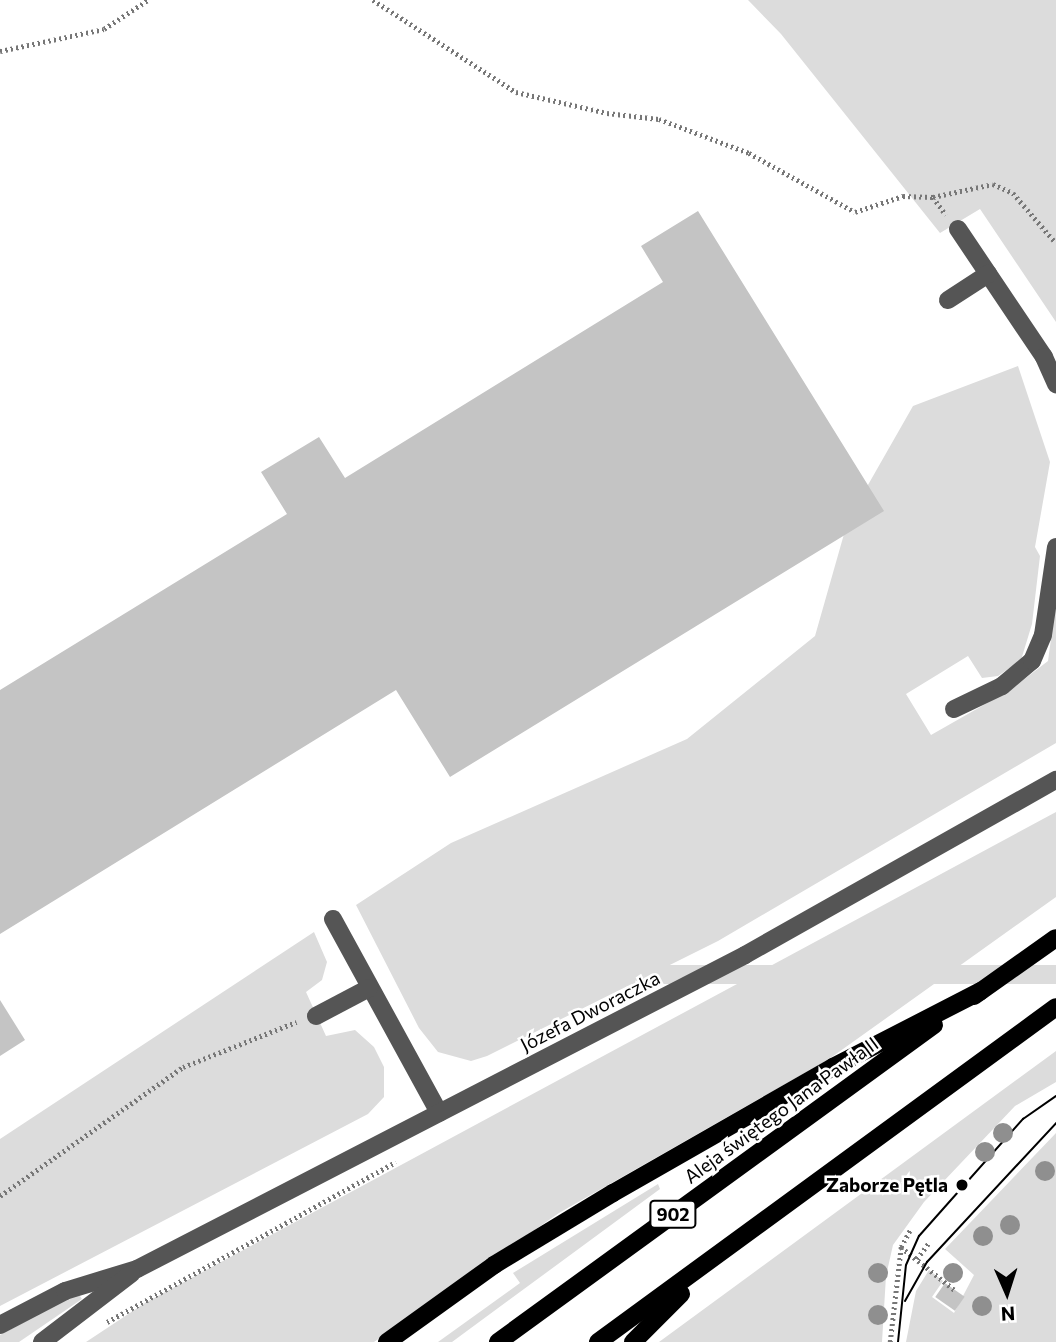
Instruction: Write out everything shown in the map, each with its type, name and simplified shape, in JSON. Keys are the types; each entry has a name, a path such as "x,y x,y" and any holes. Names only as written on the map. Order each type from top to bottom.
{"main road":[{"name":"Aleja świętego Jana Pawła II","path":"498,1342 1056,938"},
{"path":"387,1342 494,1265 613,1193 833,1067 981,991"},
{"path":"598,1342 716,1259 1056,1007"},
{"path":"633,1342 716,1259"}],"street":[{"path":"958,229 1044,357 1056,384"},
{"path":"948,300 988,274"},
{"path":"954,709 1002,686 1032,661 1043,635 1056,547"},
{"name":"Józefa Dworaczka","path":"0,1325 65,1291 137,1269 800,925 1056,780"},
{"path":"333,919 439,1113"},
{"path":"316,1016 369,988"},
{"name":"Józefa Dworaczka","path":"42,1342 82,1316 137,1269"}],"path":[{"path":"0,51 104,29 149,0"},
{"path":"373,0 516,92 607,113 659,119 749,153 855,212 903,196 933,197 993,184 1013,193 1056,243"},
{"path":"933,197 958,229"},
{"path":"0,1196 183,1067 316,1016"},
{"path":"890,1342 901,1247 910,1230"},
{"path":"918,1259 928,1244"},
{"path":"901,1247 956,1291"}],"shaded area":[{"path":"748,0 1056,0 1056,322 980,209 940,233 781,34"},
{"path":"1018,366 1050,462 1035,547 1040,556 1032,624 1021,660 998,676 982,678 968,656 906,694 931,735 1010,690 1048,661 1056,602 1056,743 718,941 487,1056 471,1061 438,1052 419,1028 356,905 451,843 687,739 815,636 848,520 913,406"},
{"path":"1056,812 1056,897 829,1059 559,1213 374,1342 86,1342 145,1303"},
{"path":"314,932 327,962 322,980 306,992 326,1036 355,1030 374,1047 384,1067 384,1097 368,1114 0,1306 0,1139"},
{"path":"416,965 1056,965 1056,984 416,984"},
{"path":"1056,1051 1056,1082 1015,1106 924,1202 893,1245 886,1276 882,1342 659,1342"},
{"path":"1056,1133 1056,1342 906,1342 916,1291 929,1270 943,1281 932,1297 954,1313 974,1275 945,1249"},
{"path":"658,1184 660,1189 452,1342 438,1342 520,1283 513,1273"},
{"path":"78,1293 82,1299 19,1342 0,1342 0,1335"}],"building":[{"path":"698,211 884,511 450,777 396,690 0,934 0,690 287,514 261,472 319,437 345,478 663,282 641,246"},
{"path":"0,1000 25,1040 0,1056"},
{"path":"945,1283 965,1297 955,1311 935,1297"}],"tram line":[{"path":"898,1342 906,1265 919,1236 1023,1119 1056,1096"},
{"path":"905,1301 927,1262 1056,1123"}],"place":[{"name":"Zaborze Pętla","path":"962,1185"}]}
